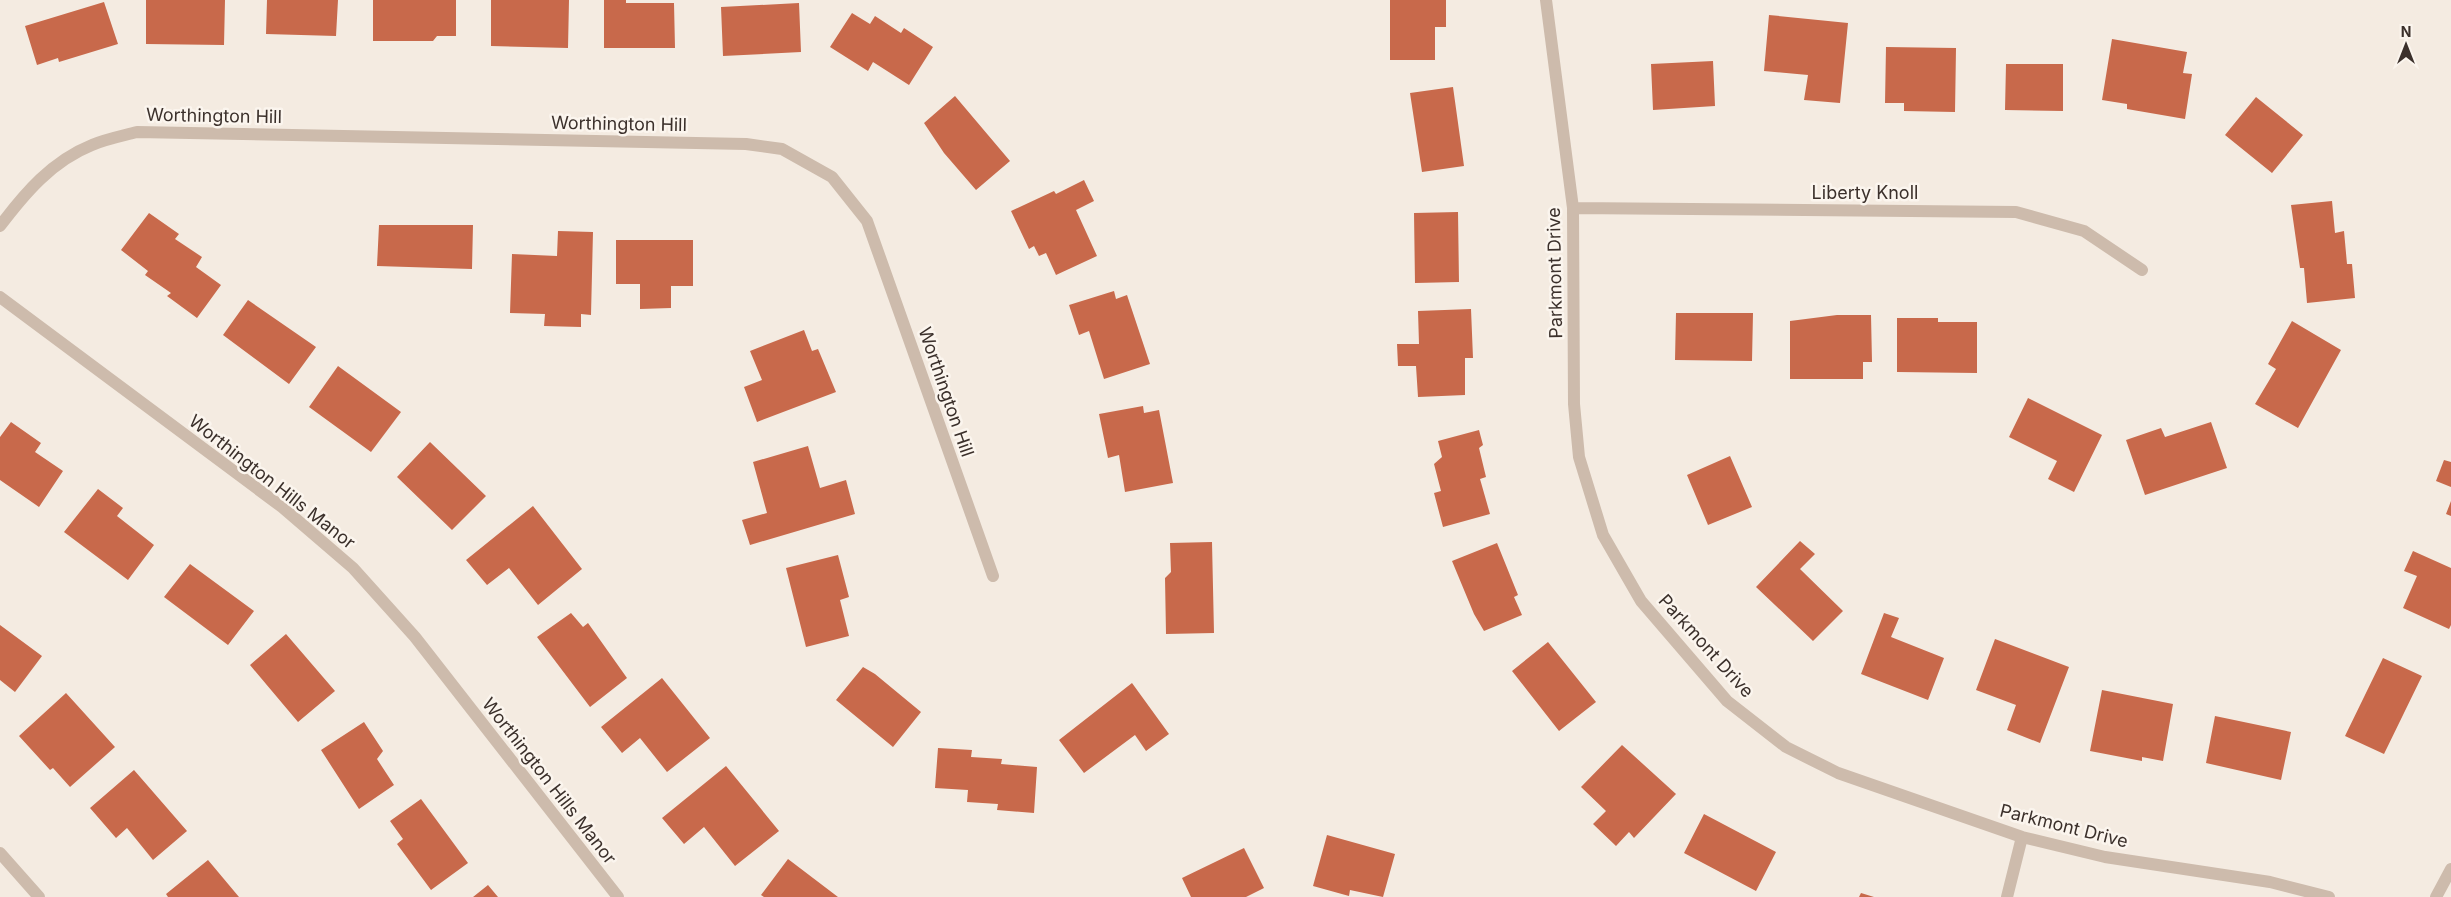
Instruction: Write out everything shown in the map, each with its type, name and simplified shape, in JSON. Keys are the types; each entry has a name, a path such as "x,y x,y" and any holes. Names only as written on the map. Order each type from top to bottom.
{"street":[{"name":"Parkmont Drive","path":"1546,0 1573,208 1574,404 1579,456 1603,534 1641,601 1728,701 1786,747 1838,773 2022,837 2105,856 2270,882 2329,897"},
{"name":"Worthington Hill","path":"0,226 23,197 49,170 92,145 137,132 746,144 782,149 832,176 867,221 993,576"},
{"name":"Liberty Knoll","path":"1573,208 2016,212 2084,232 2142,270"},
{"name":"Worthington Hills Manor","path":"0,297 282,507 353,568 415,637 618,897"},
{"path":"2007,897 2022,837"},
{"path":"0,853 39,897"},
{"path":"2436,897 2451,869"}],"building":[{"path":"146,0 225,0 224,45 146,44"},
{"path":"267,0 338,0 336,36 266,34"},
{"path":"373,0 456,0 456,36 437,36 433,41 373,41"},
{"path":"491,0 569,0 568,48 491,46"},
{"path":"604,0 626,0 626,3 674,3 675,48 604,48"},
{"path":"1390,0 1446,0 1446,27 1435,27 1435,60 1390,60"},
{"path":"104,2 118,44 59,62 58,58 37,65 25,26"},
{"path":"799,3 801,52 723,56 721,7"},
{"path":"852,13 870,24 875,16 901,33 904,28 933,47 909,85 873,62 868,71 830,47"},
{"path":"1769,15 1848,23 1840,103 1804,100 1808,75 1764,71"},
{"path":"2112,39 2187,52 2183,73 2192,74 2185,119 2127,109 2127,104 2102,100"},
{"path":"1886,47 1956,48 1955,112 1904,111 1904,103 1885,103"},
{"path":"1713,61 1715,106 1653,110 1651,64"},
{"path":"2006,64 2063,64 2063,111 2005,110"},
{"path":"1453,87 1464,166 1422,172 1410,93"},
{"path":"955,96 1010,161 976,190 944,153 924,123"},
{"path":"2256,97 2303,135 2272,173 2225,135"},
{"path":"1084,180 1094,201 1076,210 1097,256 1056,275 1046,253 1039,256 1034,246 1029,249 1011,211 1054,191 1056,194"},
{"path":"2332,201 2335,233 2344,231 2347,264 2352,264 2355,298 2307,303 2304,268 2300,268 2291,205"},
{"path":"1458,212 1459,282 1415,283 1414,213"},
{"path":"149,213 179,234 175,239 202,257 196,267 221,285 197,318 167,296 171,293 145,275 148,271 121,250"},
{"path":"379,225 473,225 472,269 377,266"},
{"path":"558,231 593,232 591,315 581,314 581,327 544,326 545,314 510,313 512,254 557,256"},
{"path":"616,240 693,240 693,286 671,286 671,308 640,309 640,284 616,284"},
{"path":"1114,291 1116,299 1127,295 1150,364 1104,379 1089,331 1079,335 1069,305"},
{"path":"248,300 316,347 289,384 223,335"},
{"path":"1471,309 1473,358 1465,358 1465,395 1418,397 1416,366 1398,366 1397,344 1419,344 1418,311"},
{"path":"1676,313 1753,313 1752,361 1675,360"},
{"path":"1837,315 1871,315 1872,362 1863,362 1863,379 1790,379 1790,321"},
{"path":"1897,318 1938,318 1938,322 1977,322 1977,373 1897,372"},
{"path":"2292,321 2341,350 2298,428 2255,404 2276,369 2268,364"},
{"path":"804,330 812,351 818,349 836,392 757,422 744,387 762,380 750,351"},
{"path":"338,366 401,412 371,452 309,407"},
{"path":"2028,398 2102,435 2074,492 2048,479 2057,461 2009,437"},
{"path":"1143,406 1144,413 1159,410 1173,483 1125,492 1119,455 1108,458 1099,414"},
{"path":"11,422 41,443 35,452 63,471 39,507 0,480 0,437"},
{"path":"2211,422 2227,468 2145,495 2126,440 2161,428 2165,437"},
{"path":"1479,430 1483,445 1479,448 1486,477 1480,479 1490,514 1443,527 1434,493 1441,491 1434,464 1442,457 1438,441"},
{"path":"430,442 486,496 452,530 397,477"},
{"path":"808,446 820,488 846,480 855,514 750,545 742,520 767,513 753,462"},
{"path":"1730,456 1752,507 1708,525 1687,475"},
{"path":"2444,460 2451,462 2451,487 2436,481"},
{"path":"98,489 123,508 117,516 154,545 128,580 64,532"},
{"path":"2451,501 2451,516 2446,514"},
{"path":"533,506 582,569 538,605 509,568 487,585 466,560"},
{"path":"1800,541 1815,554 1800,569 1843,611 1813,641 1756,587"},
{"path":"1212,542 1214,633 1166,634 1165,578 1171,572 1170,543"},
{"path":"1497,543 1518,595 1514,597 1522,615 1484,631 1474,614 1452,561"},
{"path":"2413,551 2451,568 2451,625 2449,629 2403,608 2417,576 2404,571"},
{"path":"838,555 849,597 840,600 849,636 806,647 786,568"},
{"path":"190,564 254,611 228,645 164,597"},
{"path":"571,613 583,627 588,623 627,678 590,707 537,637"},
{"path":"1884,613 1899,618 1891,637 1944,658 1928,700 1861,674"},
{"path":"0,625 42,656 15,692 0,680"},
{"path":"286,634 335,691 298,722 250,665"},
{"path":"1995,639 2069,667 2040,743 2007,730 2016,705 1976,690"},
{"path":"1548,642 1596,702 1559,731 1512,671"},
{"path":"2383,658 2422,676 2384,754 2345,736"},
{"path":"863,667 875,674 921,712 893,747 836,700"},
{"path":"662,678 710,738 667,772 640,738 622,753 601,727"},
{"path":"1132,683 1169,734 1146,751 1135,735 1084,773 1059,740"},
{"path":"2102,690 2173,704 2163,761 2142,757 2142,761 2090,751"},
{"path":"66,693 115,747 70,787 53,768 50,770 19,736"},
{"path":"2215,716 2291,732 2281,780 2206,763"},
{"path":"364,722 383,751 377,759 394,785 359,809 321,750"},
{"path":"1622,745 1676,794 1634,838 1629,832 1616,846 1593,824 1606,811 1581,787"},
{"path":"938,748 972,750 971,757 1002,759 1001,764 1037,767 1034,813 997,810 998,804 967,802 968,790 935,788"},
{"path":"726,766 779,831 735,866 704,827 684,844 662,818"},
{"path":"134,770 187,831 153,860 127,828 116,838 90,808"},
{"path":"421,799 468,863 431,890 397,844 403,839 390,821"},
{"path":"1704,814 1776,852 1756,891 1684,853"},
{"path":"1327,835 1395,854 1383,897 1350,890 1349,896 1313,886"},
{"path":"1244,848 1264,888 1246,897 1191,897 1182,878"},
{"path":"788,859 838,897 764,897 761,895"},
{"path":"208,860 239,897 168,897 166,894"},
{"path":"488,885 498,897 473,897"},
{"path":"1861,893 1874,897 1859,897"}]}
